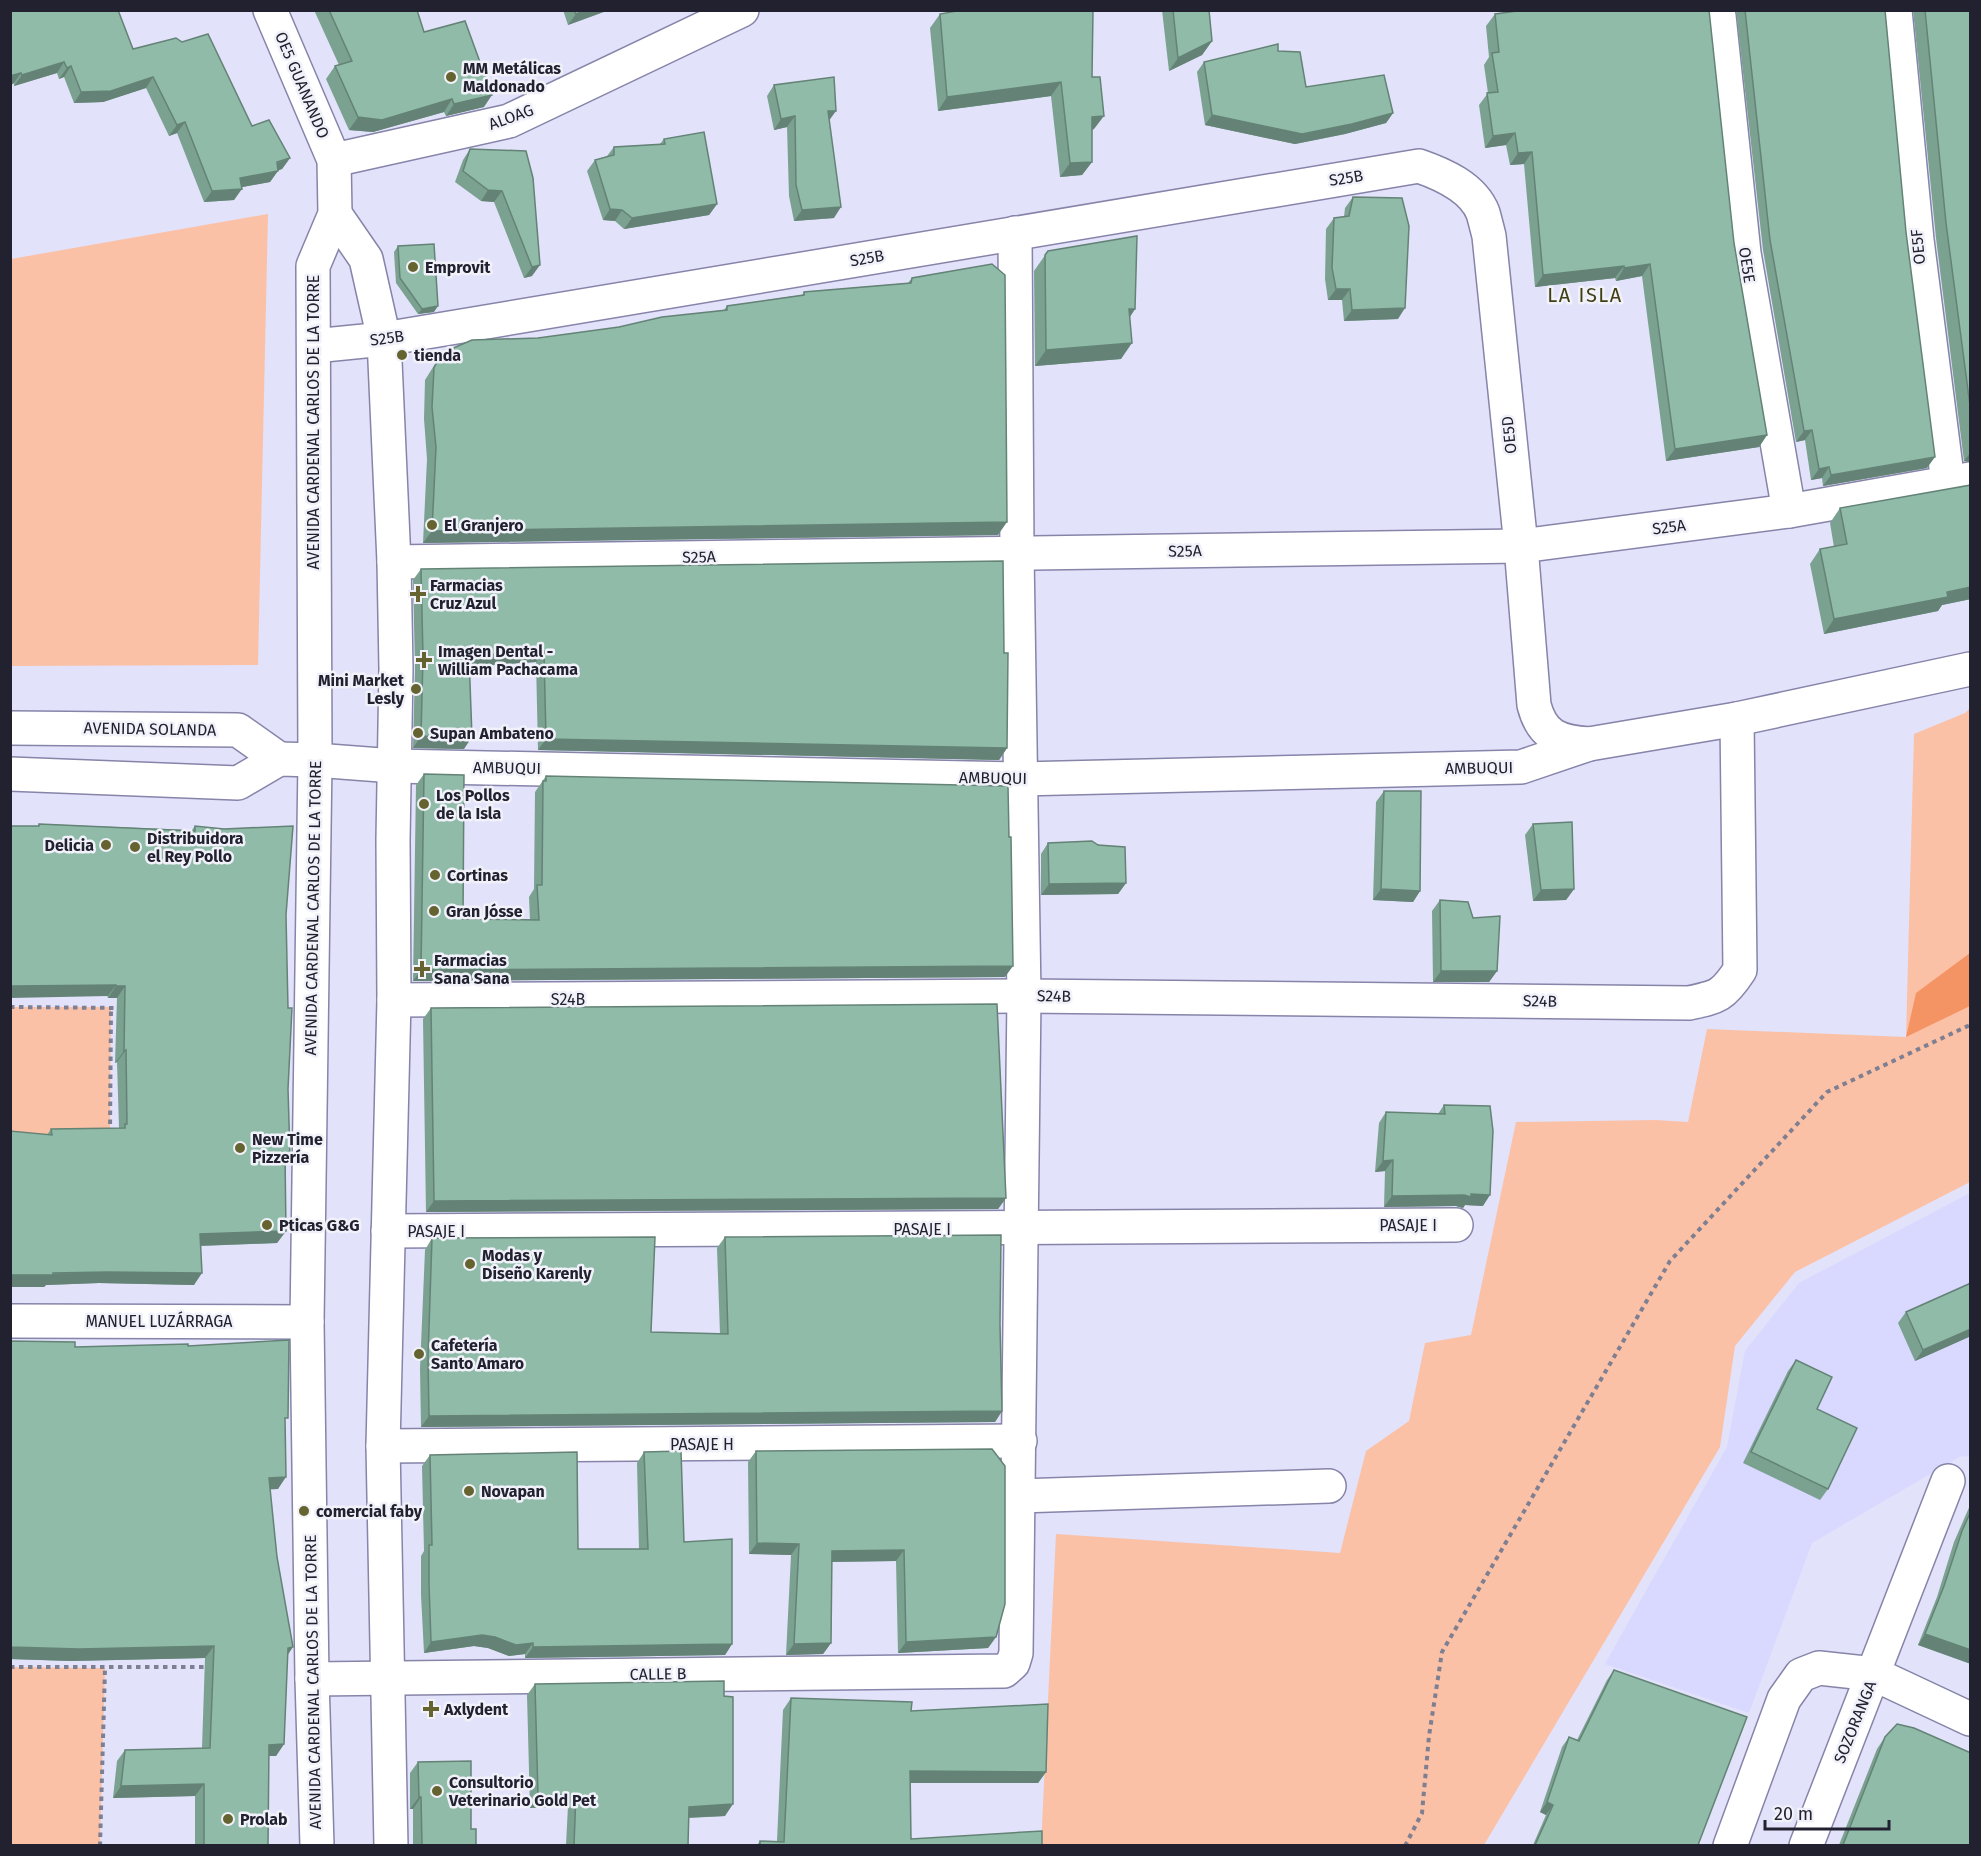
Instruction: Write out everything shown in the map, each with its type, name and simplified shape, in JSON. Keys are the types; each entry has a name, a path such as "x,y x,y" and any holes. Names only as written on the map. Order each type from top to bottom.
{"street":[{"name":"OE5 GUANANDO","path":"270,10 334,160"},
{"name":"ALOAG","path":"334,160 509,121 742,10"},
{"name":"OE5F","path":"1895,10 1917,240 1959,481"},
{"name":"OE5E","path":"1719,16 1744,253 1789,511"},
{"path":"334,160 334,214 366,259 384,339 394,562 396,669 394,1000 383,1446 391,1845"},
{"name":"S25B","path":"314,346 384,339 1419,166"},
{"name":"OE5D","path":"1419,166 1444,174 1466,190 1482,210 1489,236 1521,546 1534,705 1538,720 1551,734"},
{"name":"AVENIDA CARDENAL CARLOS DE LA TORRE","path":"317,1845 306,1322 315,760 313,266 334,214"},
{"path":"1015,233 1024,996 1019,1496 1329,1486"},
{"name":"S25A","path":"394,562 1521,546 1789,511 1959,481"},
{"name":"AMBUQUI","path":"394,766 1020,778 1521,767 1589,744 1737,719 1971,669"},
{"name":"S24B","path":"394,1000 1024,996 1689,1003 1714,998 1728,987 1740,970 1737,719"},
{"name":"AVENIDA SOLANDA","path":"10,728 238,730 279,759"},
{"name":"AMBUQUI","path":"1551,734 1569,742 1589,744"},
{"path":"10,774 238,783 279,759 394,766"},
{"name":"PASAJE I","path":"388,1231 1456,1225"},
{"name":"MANUEL LUZÁRRAGA","path":"10,1321 306,1322"},
{"name":"PASAJE H","path":"383,1446 1020,1441"},
{"path":"1948,1481 1874,1674 1971,1719"},
{"name":"CALLE B","path":"312,1679 1004,1671 1013,1663 1017,1653 1019,1496"},
{"name":"SOZORANGA","path":"1730,1845 1784,1699 1801,1675 1819,1668 1874,1674 1806,1845"}],"path":[{"path":"10,1007 123,1008"},
{"path":"110,1136 111,1007"},
{"path":"1405,1845 1422,1813 1429,1736 1442,1652 1670,1261 1827,1092 1971,1025"},
{"path":"10,1667 211,1667"},
{"path":"100,1845 105,1668"}],"shaded area":[{"path":"268,214 258,665 11,666 11,259"},
{"path":"1970,708 1970,1182 1795,1272 1735,1346 1720,1447 1484,1845 1041,1846 1056,1534 1340,1553 1366,1451 1409,1421 1425,1343 1471,1335 1516,1122 1656,1120 1688,1122 1707,1029 1906,1037 1914,734 1965,713"},
{"path":"1970,953 1970,1006 1906,1037 1916,993"},
{"path":"11,1007 111,1007 110,1136 11,1135"},
{"path":"1970,1193 1970,1457 1961,1456 1812,1543 1749,1713 1605,1664 1727,1447 1745,1351 1799,1283"},
{"path":"11,1667 105,1668 100,1845 11,1845"}],"building":[{"path":"10,10 118,10 133,49 176,38 182,42 208,34 252,126 269,120 290,158 277,162 278,171 240,178 242,189 212,191 185,122 177,125 153,77 111,91 81,92 71,66 67,68 64,62 22,75 21,73 10,76"},
{"path":"329,10 417,10 424,32 465,21 492,95 454,104 452,99 382,120 358,117 335,66 352,61"},
{"path":"574,10 587,10 576,14"},
{"path":"962,10 1093,10 1092,77 1100,77 1104,116 1092,117 1092,162 1070,163 1061,82 947,97 940,14"},
{"path":"1173,10 1209,10 1212,41 1178,58"},
{"path":"1525,10 1709,10 1734,243 1767,435 1675,449 1650,264 1543,275 1532,152 1518,153 1515,133 1493,136 1487,93 1498,92 1492,53 1499,52 1495,14"},
{"path":"1745,10 1885,10 1906,232 1935,457 1831,475 1829,467 1819,469 1812,430 1804,431 1770,240"},
{"path":"1925,10 1971,10 1971,413 1946,223"},
{"path":"1278,44 1278,51 1300,52 1306,87 1384,75 1393,113 1302,134 1212,115 1204,62"},
{"path":"834,77 836,111 828,111 841,207 802,210 796,185 795,116 781,119 774,85"},
{"path":"704,132 717,204 632,218 622,210 610,209 595,160 614,155 614,147 665,144 664,139"},
{"path":"470,149 526,151 533,178 540,265 532,267 502,191 488,190 463,171"},
{"path":"1353,197 1402,198 1409,226 1405,308 1352,310 1350,289 1336,289 1332,268 1334,218 1349,216"},
{"path":"1137,236 1135,309 1129,309 1132,343 1046,350 1045,255 1048,251"},
{"name":"Emprovit","path":"434,244 438,306 422,309 400,278 398,246"},
{"path":"992,264 1005,275 1007,522 432,531 436,447 432,407 434,368 440,356 451,349 472,340 538,338 619,327 662,317 727,310 727,306 804,295 804,292 911,283 912,278"},
{"path":"1971,485 1971,587 1947,592 1948,597 1834,619 1820,549 1847,544 1840,508"},
{"path":"1003,561 1004,653 1008,653 1007,748 546,739 544,651 469,656 472,737 421,736 423,657 421,569"},
{"path":"424,774 464,775 463,919 539,920 537,885 542,885 543,781 546,781 546,776 1008,786 1013,966 421,970"},
{"path":"1384,791 1421,791 1420,891 1381,889"},
{"path":"1572,822 1574,889 1541,890 1533,824"},
{"path":"39,824 195,831 195,826 224,829 293,826 286,915 288,1008 292,1008 288,1089 290,1156 285,1156 286,1231 200,1234 202,1273 108,1272 10,1275 10,1131 52,1135 51,1129 125,1128 127,1124 126,1050 124,1051 125,986 10,986 10,826 39,826"},
{"path":"1092,841 1098,845 1125,847 1126,883 1049,884 1048,843"},
{"path":"1440,900 1468,902 1473,918 1500,916 1497,971 1441,971"},
{"path":"997,1004 1006,1198 434,1201 431,1008"},
{"path":"1444,1105 1490,1106 1493,1131 1490,1195 1471,1194 1471,1197 1464,1195 1392,1196 1393,1160 1383,1161 1386,1112 1445,1114"},
{"path":"1001,1235 1002,1411 429,1416 428,1358 432,1238 655,1237 651,1332 728,1334 725,1237"},
{"path":"1971,1283 1971,1329 1923,1350 1906,1312"},
{"path":"289,1340 288,1418 285,1418 286,1477 269,1478 277,1557 293,1647 288,1648 284,1744 269,1745 268,1845 204,1845 204,1784 121,1786 125,1750 210,1748 214,1646 79,1649 10,1647 10,1341 75,1342 75,1347 188,1344 188,1346"},
{"path":"1796,1360 1832,1377 1817,1409 1857,1428 1828,1489 1751,1452"},
{"path":"992,1449 1005,1466 1005,1604 996,1637 906,1642 904,1550 832,1551 831,1643 794,1644 799,1544 757,1543 756,1451"},
{"path":"681,1451 684,1542 732,1539 732,1644 533,1647 533,1643 516,1645 482,1635 431,1642 430,1455 577,1452 578,1549 648,1549 644,1452"},
{"path":"1971,1511 1971,1650 1925,1634"},
{"path":"1614,1670 1747,1717 1698,1845 1535,1845 1553,1805 1547,1802 1569,1737 1579,1741"},
{"path":"724,1681 724,1696 733,1697 733,1804 689,1807 688,1845 574,1845 576,1794 538,1796 535,1684"},
{"path":"791,1698 912,1702 911,1711 1048,1704 1046,1772 910,1771 911,1839 1042,1831 1042,1845 760,1845 760,1841 784,1842"},
{"path":"1897,1724 1914,1728 1971,1753 1971,1845 1843,1845 1885,1737"},
{"path":"471,1761 471,1829 476,1829 476,1845 422,1845 418,1762"}],"place":[{"name":"MM Metálicas Maldonado","path":"451,77"},
{"name":"Emprovit","path":"413,267"},
{"name":"tienda","path":"402,355"},
{"name":"El Granjero","path":"432,525"},
{"name":"Farmacias Cruz Azul","path":"418,594"},
{"name":"Imagen Dental - William Pachacama","path":"424,660"},
{"name":"Mini Market Lesly","path":"416,689"},
{"name":"Supan Ambateno","path":"418,733"},
{"name":"Los Pollos de la Isla","path":"424,804"},
{"name":"Delicia","path":"106,845"},
{"name":"Distribuidora el Rey Pollo","path":"135,847"},
{"name":"Cortinas","path":"435,875"},
{"name":"Gran Jósse","path":"434,911"},
{"name":"Farmacias Sana Sana","path":"422,969"},
{"name":"New Time Pizzería","path":"240,1148"},
{"name":"Pticas G&G","path":"267,1225"},
{"name":"Modas y Diseño Karenly","path":"470,1264"},
{"name":"Cafetería Santo Amaro","path":"419,1354"},
{"name":"Novapan","path":"469,1491"},
{"name":"comercial faby","path":"304,1511"},
{"name":"Axlydent","path":"431,1709"},
{"name":"Consultorio Veterinario Gold Pet","path":"437,1791"},
{"name":"Prolab","path":"228,1819"}],"district":[{"name":"LA ISLA","path":"1585,295"}]}
